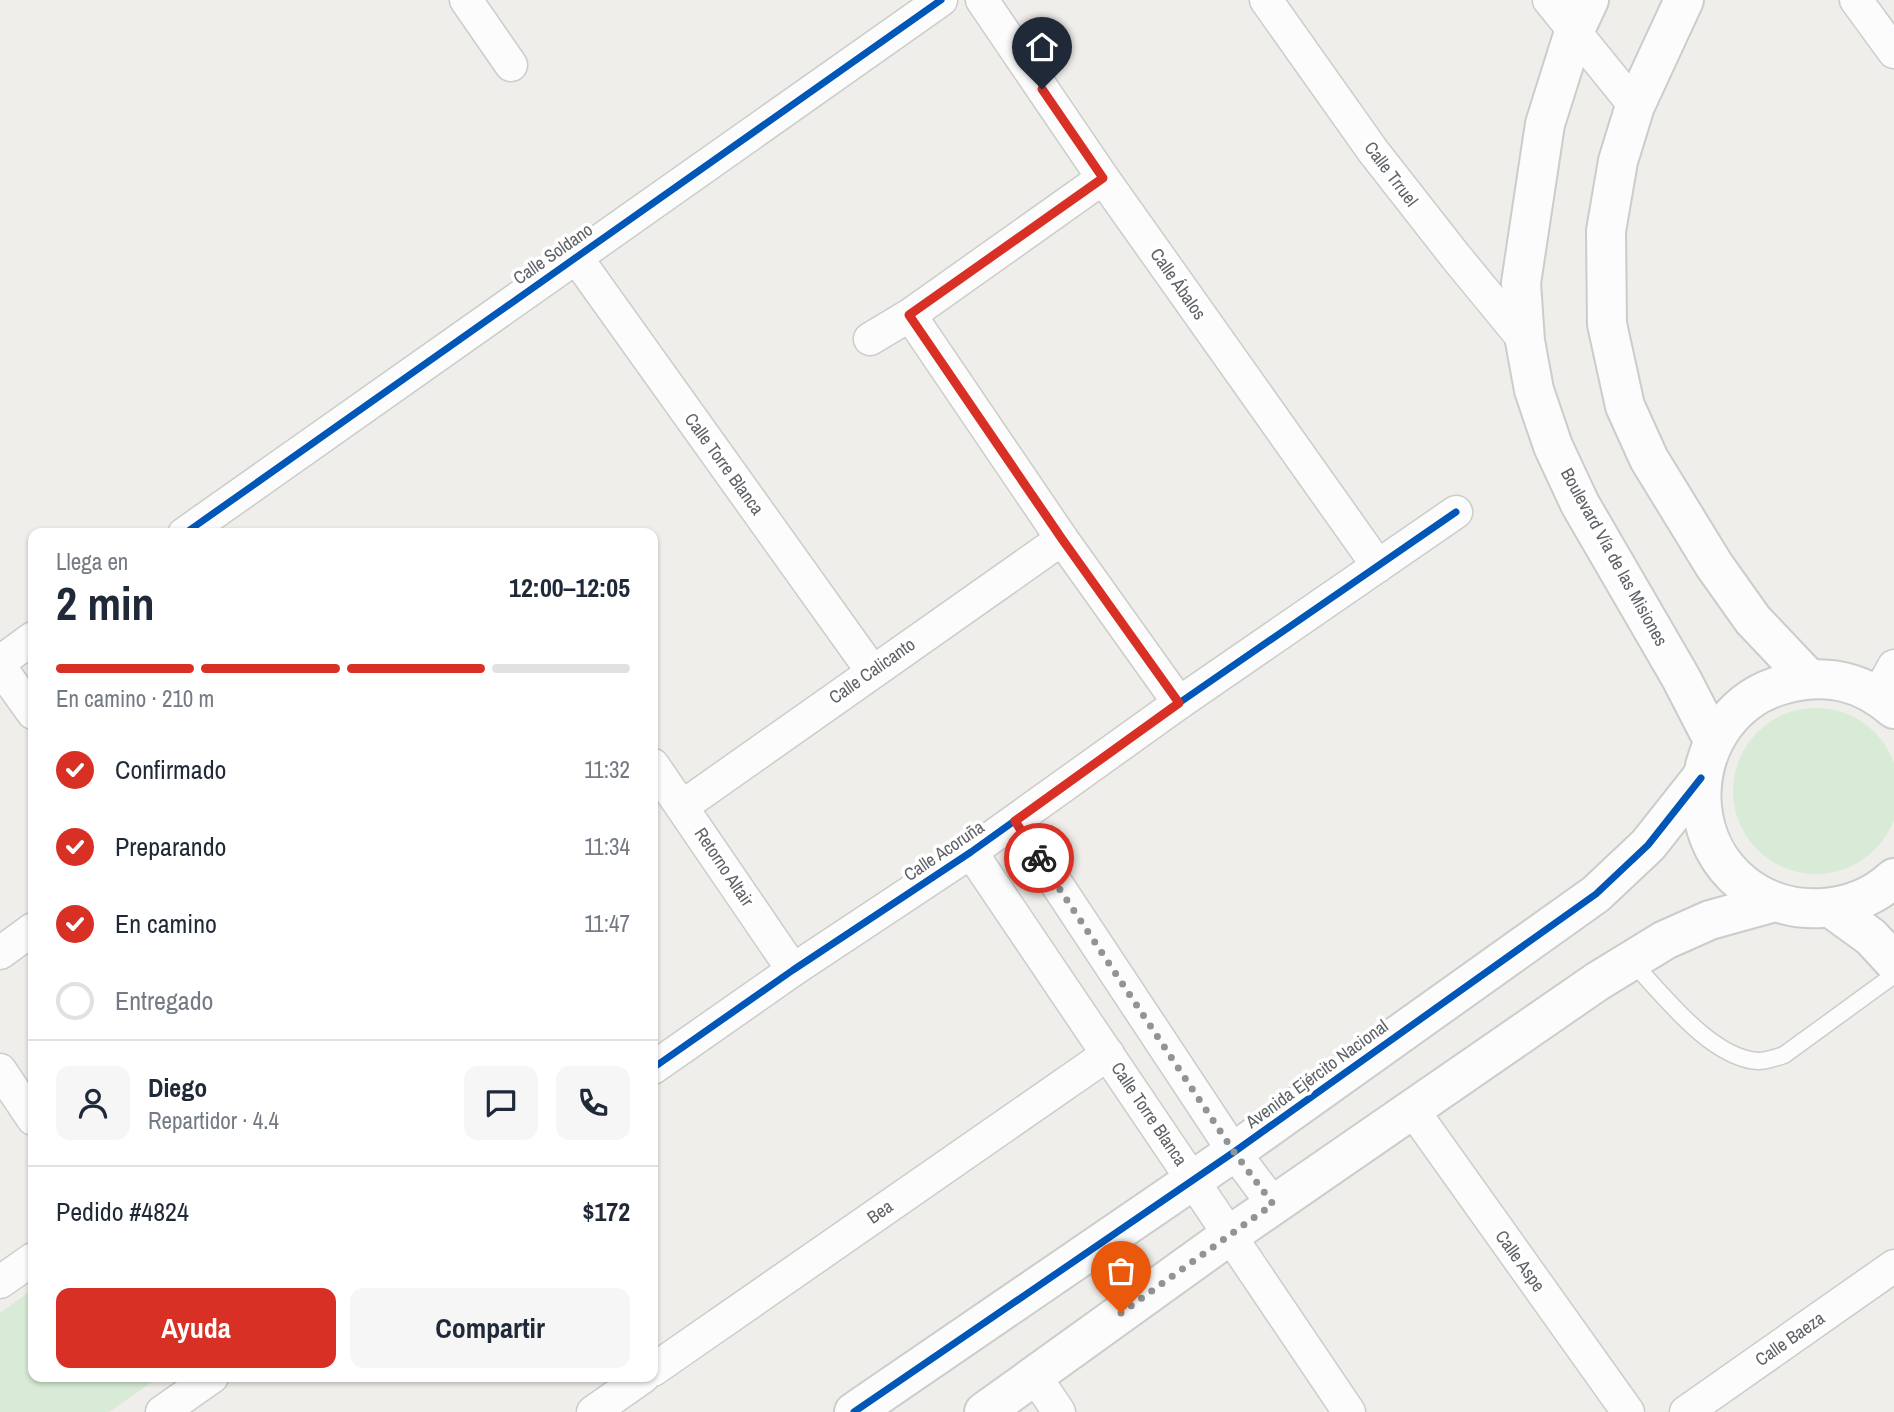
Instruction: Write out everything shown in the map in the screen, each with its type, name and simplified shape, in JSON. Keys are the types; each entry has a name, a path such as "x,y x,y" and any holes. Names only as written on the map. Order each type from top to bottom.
{"street":[{"path":"466,0 511,65"},
{"name":"Calle Soldano","path":"198,528 941,0"},
{"name":"Calle Ábalos","path":"982,0 1103,178 1378,566"},
{"name":"Calle Trruel","path":"1266,0 1373,151 1525,341"},
{"path":"1549,0 1581,16 1635,106"},
{"path":"1685,0 1635,106 1618,161 1606,231 1607,324 1625,406 1649,459 1714,565 1753,620 1808,678"},
{"path":"1856,0 1894,52"},
{"name":"Boulevard Vía de las Misiones","path":"1581,16 1545,124 1521,283 1525,341 1534,390 1553,446 1580,504 1681,678 1713,740"},
{"path":"870,339 909,315 1103,178"},
{"name":"Calle Torre Blanca","path":"576,257 872,670"},
{"path":"909,315 1062,539 1179,703"},
{"name":"Calle Acoruña","path":"658,1064 793,970 971,852 1179,703 1456,512"},
{"name":"Calle Calicanto","path":"683,806 872,670 1062,539"},
{"path":"28,642 0,664 28,706"},
{"path":"1889,690 1844,681 1808,678 1769,688 1747,702 1737,709 1713,740 1701,778 1702,817 1716,853 1742,883 1775,902 1803,909 1831,908 1864,899 1894,878"},
{"name":"Retorno Altair","path":"658,772 793,970"},
{"name":"Avenida Ejército Nacional","path":"855,1412 1194,1180 1596,894 1648,845 1701,778"},
{"path":"1015,821 1234,1152 1273,1204"},
{"name":"Calle Torre Blanca","path":"971,852 1349,1412"},
{"path":"984,1412 1273,1204 1598,981 1665,940 1710,920 1775,902"},
{"path":"1831,908 1871,937 1894,962"},
{"path":"0,953 28,933"},
{"name":"Bea","path":"658,1367 1108,1054"},
{"path":"0,1070 28,1112"},
{"name":"Calle Aspe","path":"1412,1109 1628,1412"},
{"path":"0,1282 28,1262"},
{"name":"Calle Baeza","path":"1686,1412 1894,1266"},
{"path":"1034,1375 1059,1412"},
{"path":"162,1412 203,1382"},
{"path":"593,1412 636,1382"}],"lane":[{"path":"1631,961 1690,1023 1723,1048 1756,1061 1784,1055 1894,975"}],"green space":[{"path":"1816,708 1848,715 1862,722 1874,733 1885,745 1895,769 1895,813 1892,823 1885,837 1874,849 1862,860 1848,867 1816,874 1784,867 1770,860 1758,849 1747,837 1740,823 1733,791 1740,759 1747,745 1758,733 1770,722 1784,715"},
{"path":"28,1293 28,1382 152,1382 109,1412 0,1412 0,1313"}],"cycle path":[{"path":"193,528 941,0"},
{"path":"658,1064 793,970 971,852 1179,703 1456,512"},
{"path":"854,1412 1234,1152 1596,894 1648,845 1701,778"}],"way so far":[{"path":"1039,858 1234,1152 1273,1204 1121,1313"}],"route":[{"path":"1039,858 1015,821 1179,703 1062,539 909,315 1103,178 1042,89"}]}
